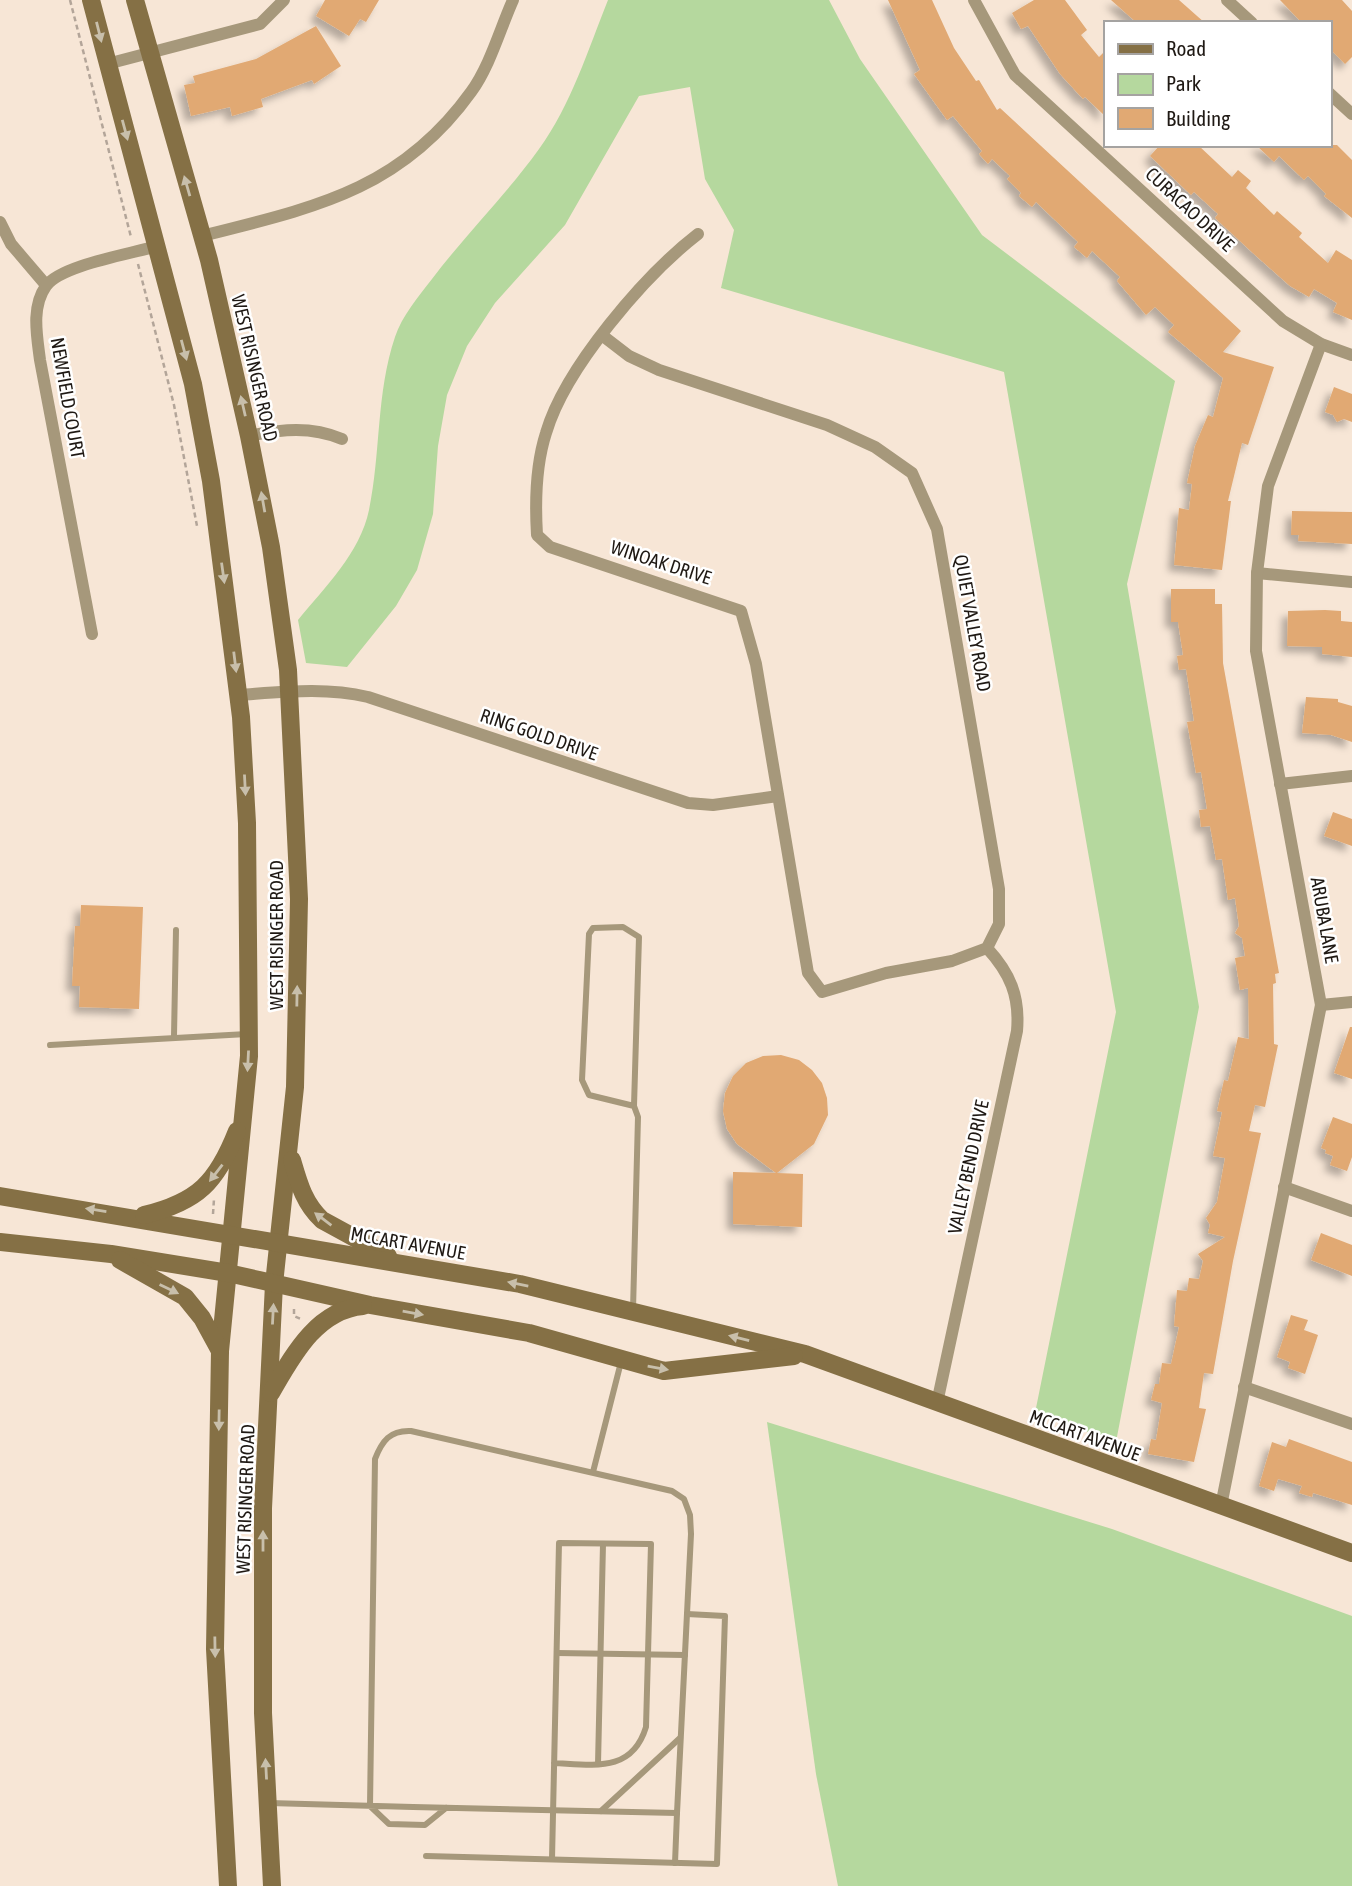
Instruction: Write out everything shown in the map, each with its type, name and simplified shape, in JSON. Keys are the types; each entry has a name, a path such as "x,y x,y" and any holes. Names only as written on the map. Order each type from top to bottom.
{"main road":[{"name":"WEST RISINGER ROAD","path":"91,0 193,384 211,481 239,695 247,823 248,1034 244,1112 220,1351 215,1649 228,1886"},
{"name":"WEST RISINGER ROAD","path":"135,0 148,54 202,236 249,436 271,547 289,691 299,899 295,1087 274,1284 263,1522 263,1713 272,1886"},
{"path":"136,1217 176,1208 213,1179 225,1162 244,1112"},
{"path":"289,1151 303,1195 322,1220 404,1264"},
{"name":"MCCART AVENUE","path":"0,1196 280,1241 520,1284 805,1354 1352,1553"},
{"name":"MCCART AVENUE","path":"0,1242 111,1254 228,1273 370,1305 529,1333 664,1371 805,1354"},
{"path":"111,1254 185,1297 202,1318 220,1351"},
{"path":"269,1396 298,1348 320,1324 350,1307 370,1305"}],"street":[{"path":"107,64 260,24 284,0"},
{"path":"202,236 308,209 364,186 402,163 437,131 472,90 513,0"},
{"name":"CURACAO DRIVE","path":"974,0 1015,75 1283,321 1321,344 1352,355"},
{"path":"1227,0 1250,21"},
{"path":"1331,95 1352,114"},
{"path":"0,222 11,244 46,285 63,273 157,246"},
{"name":"WINOAK DRIVE","path":"698,234 661,265 571,380 546,433 540,470 537,535 550,547 741,611 756,664 808,972 822,992 886,973 952,961 987,948"},
{"name":"NEWFIELD COURT","path":"46,285 37,308 36,330 92,634"},
{"name":"QUIET VALLEY ROAD","path":"603,336 629,356 659,370 827,425 875,447 912,472 937,529 999,889 999,924 987,948"},
{"name":"ARUBA LANE","path":"1221,1506 1321,1005 1256,652 1257,573 1268,486 1321,344"},
{"path":"249,436 279,430 305,429 342,439"},
{"path":"1257,573 1352,582"},
{"name":"RING GOLD DRIVE","path":"239,695 340,691 368,697 688,803 733,804 779,796"},
{"path":"1280,784 1352,776"},
{"name":"VALLEY BEND DRIVE","path":"937,1403 1017,1031 1016,993 1008,975 987,948"},
{"path":"1321,1005 1352,1002"},
{"path":"1284,1187 1352,1211"},
{"path":"1244,1387 1352,1424"}],"lane":[{"path":"633,1310 638,1131 634,1106 639,937 623,927 593,928 589,934 582,1080 589,1096 634,1106"},
{"path":"174,1036 176,930"},
{"path":"50,1045 174,1036 248,1034"},
{"path":"593,1472 622,1359"},
{"path":"446,1808 425,1825 389,1824 370,1806 374,1459 380,1445 388,1436 401,1430 672,1491 684,1499 690,1515 675,1863"},
{"path":"552,1859 552,1810 559,1543 651,1544 646,1727 640,1746 616,1762 554,1763"},
{"path":"598,1764 603,1544"},
{"path":"426,1856 717,1864 725,1616 687,1614"},
{"path":"557,1653 685,1655"},
{"path":"601,1811 680,1738"},
{"path":"267,1803 677,1813"}],"path":[{"path":"294,1309 295,1317 308,1321"}],"green space":[{"path":"608,0 829,0 860,59 982,235 1175,381 1127,584 1199,1007 1116,1442 1035,1413 1116,1012 1004,372 721,288 734,230 705,179 690,87 639,96 565,225 495,303 467,346 447,395 438,446 433,514 417,570 396,606 347,667 306,663 298,620 350,555 369,510 385,380 398,329 421,293 513,182 550,132 578,77"},
{"path":"767,1422 1112,1529 1352,1616 1352,1886 838,1886 816,1774"}],"building":[{"path":"325,0 379,0 366,22 360,19 349,36 316,16"},
{"path":"888,0 932,0 954,48 976,81 979,80 997,110 1000,108 1241,331 1223,352 1274,367 1248,445 1242,443 1228,501 1231,501 1222,570 1174,565 1179,508 1189,510 1192,484 1187,483 1195,446 1208,415 1213,417 1223,378 1168,332 1174,325 1155,307 1146,315 1117,281 1120,277 1092,251 1087,258 1074,247 1078,242 1036,202 1032,207 1019,196 1021,193 1007,179 1010,176 992,159 988,164 979,154 982,151 953,116 947,120 914,74 920,70"},
{"path":"1034,0 1065,0 1087,30 1081,35 1099,57 1104,52 1104,115 1085,97 1083,99 1060,74 1028,26 1021,29 1012,13"},
{"path":"1111,0 1179,0 1203,21 1135,21"},
{"path":"1280,0 1342,0 1352,11 1352,57 1345,64 1331,50 1331,21 1300,21"},
{"path":"316,26 341,66 314,84 312,80 261,99 263,107 232,116 230,107 191,116 184,85 195,83 193,76 256,59"},
{"path":"1337,145 1352,160 1352,218 1324,196 1326,194 1308,176 1304,180 1279,156 1274,162 1258,147"},
{"path":"1158,147 1200,147 1232,177 1238,170 1251,181 1246,188 1274,215 1277,211 1302,233 1299,237 1328,263 1336,250 1352,260 1352,320 1333,312 1337,303 1314,289 1309,297 1290,286 1215,218 1218,214 1194,192 1191,195 1150,156"},
{"path":"1334,387 1352,394 1352,422 1344,419 1337,422 1333,415 1325,412"},
{"path":"1292,511 1352,512 1352,544 1298,541 1299,535 1291,535"},
{"path":"1171,589 1215,589 1215,604 1222,604 1223,663 1279,973 1275,974 1276,983 1273,984 1274,1044 1278,1045 1265,1107 1255,1105 1249,1131 1261,1133 1233,1261 1213,1374 1204,1373 1199,1408 1206,1409 1194,1462 1148,1454 1151,1439 1156,1440 1162,1403 1151,1400 1155,1384 1159,1384 1162,1363 1171,1364 1179,1327 1174,1326 1177,1290 1187,1291 1189,1278 1199,1279 1203,1261 1198,1254 1225,1237 1208,1233 1210,1225 1206,1218 1217,1202 1225,1158 1213,1156 1222,1112 1217,1111 1224,1080 1228,1081 1238,1037 1249,1039 1248,988 1240,990 1235,958 1245,956 1242,938 1235,933 1239,926 1235,898 1228,900 1222,859 1216,860 1210,826 1201,827 1199,810 1207,809 1201,772 1196,773 1187,722 1194,721 1186,669 1179,670 1177,656 1183,655 1178,622 1171,622"},
{"path":"1288,611 1341,611 1341,621 1352,622 1352,657 1322,654 1322,647 1287,646"},
{"path":"1306,697 1338,699 1338,702 1352,706 1352,742 1331,735 1302,733"},
{"path":"1333,812 1352,819 1352,846 1324,836"},
{"path":"81,905 143,907 139,1009 79,1007 80,986 72,986 75,926 80,926"},
{"path":"1352,1027 1352,1079 1334,1073"},
{"path":"781,1055 799,1060 812,1070 822,1083 827,1098 828,1115 814,1144 777,1173 803,1174 802,1227 733,1224 733,1172 776,1173 737,1144 727,1129 723,1111 725,1093 733,1076 746,1063 763,1056"},
{"path":"1333,1117 1352,1124 1352,1157 1347,1171 1330,1165 1333,1156 1321,1148"},
{"path":"1321,1233 1352,1245 1352,1276 1311,1260"},
{"path":"1291,1315 1308,1320 1304,1330 1318,1335 1305,1374 1288,1368 1290,1362 1277,1357"},
{"path":"1289,1439 1352,1462 1352,1505 1313,1493 1312,1497 1299,1493 1302,1486 1278,1479 1274,1491 1259,1486 1272,1442 1286,1447"}]}
